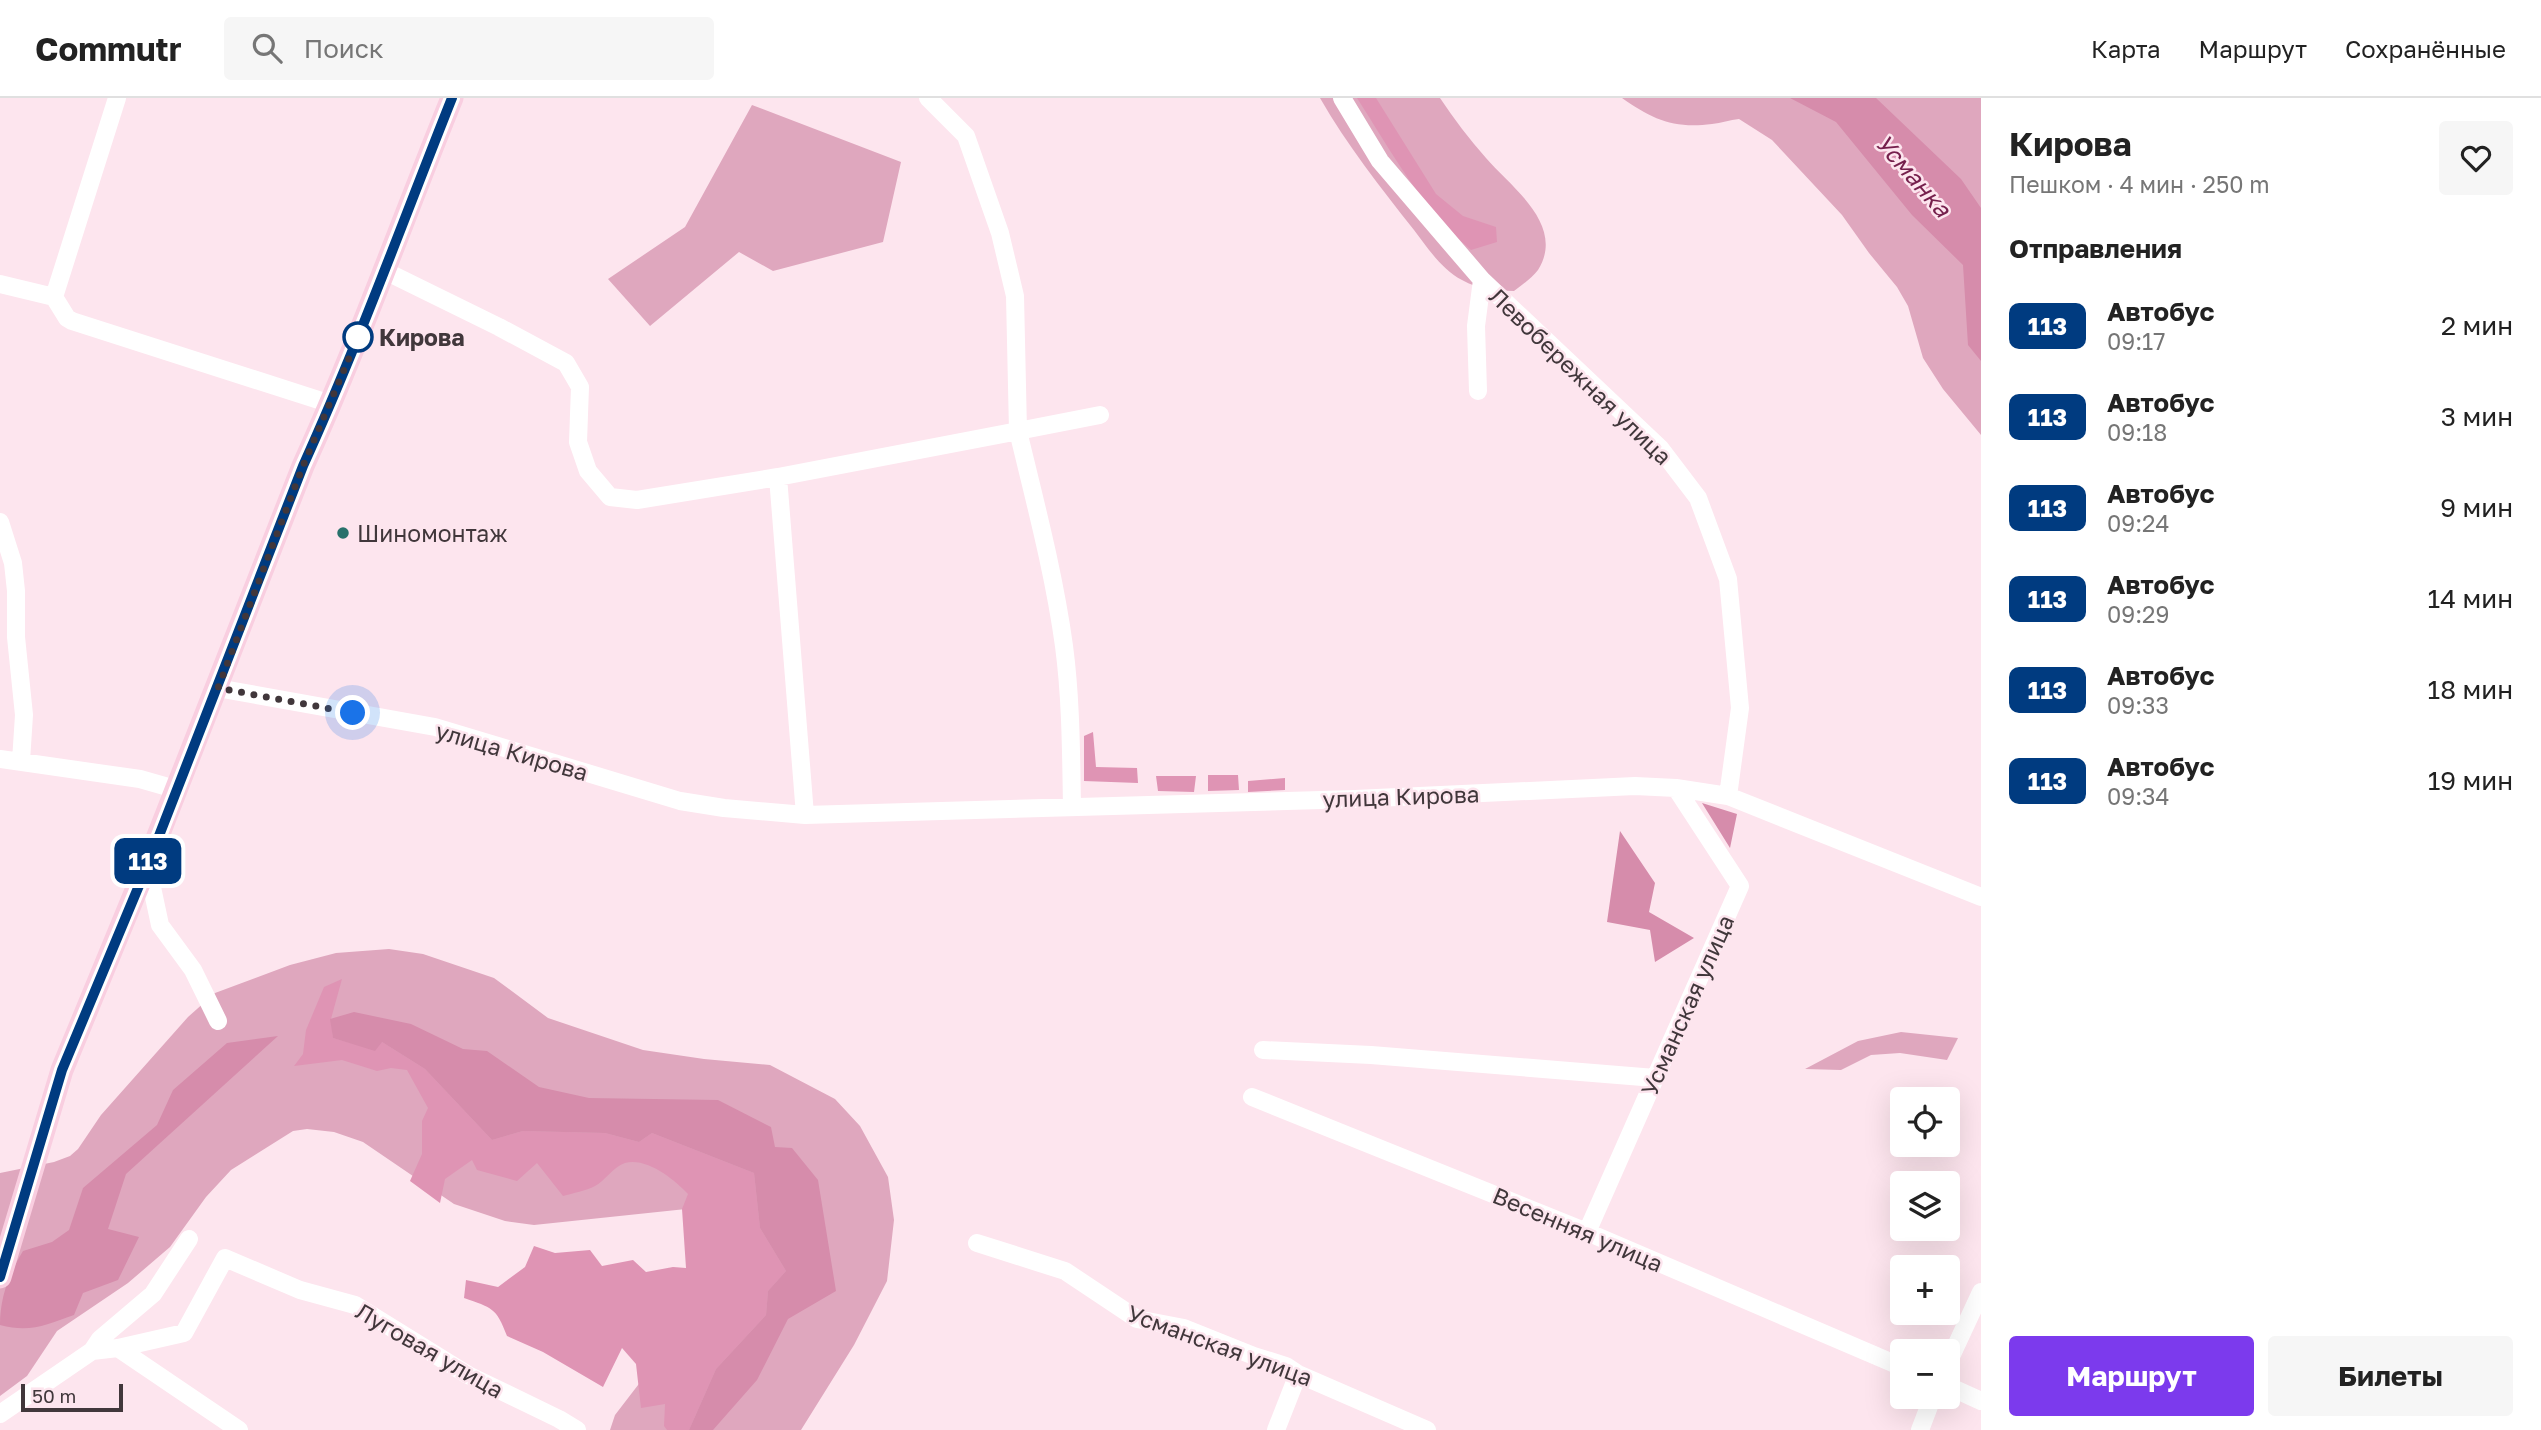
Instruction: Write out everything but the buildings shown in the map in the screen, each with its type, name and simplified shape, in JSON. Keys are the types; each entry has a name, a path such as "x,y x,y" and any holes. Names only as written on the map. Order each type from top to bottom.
{"main road":[{"path":"0,1277 62,1070 148,864 303,466 386,271 452,98"}],"street":[{"path":"54,297 117,98"},
{"path":"928,98 966,136 1000,233 1015,296 1018,431 1048,556 1064,645 1070,710 1072,806"},
{"name":"Левобережная улица","path":"1342,98 1380,162 1482,280 1660,448 1698,498 1728,579 1740,708 1728,796"},
{"path":"386,271 566,363 580,387 578,442 588,471 610,497 637,500 778,477 1100,415"},
{"path":"1478,391 1476,326 1482,280"},
{"path":"0,284 54,297 67,318 72,321 331,404"},
{"path":"778,477 805,815"},
{"path":"0,522 13,563 16,591 16,637 24,715 21,761"},
{"name":"улица Кирова","path":"218,688 435,727 680,801 805,815 1356,799 1635,786 1675,788 1728,796"},
{"path":"0,759 140,779 175,789"},
{"name":"Усманская улица","path":"1587,1232 1740,886 1675,788"},
{"path":"1728,796 1981,897"},
{"path":"148,864 160,925 193,970 218,1021"},
{"path":"1263,1050 1371,1055 1655,1078"},
{"name":"Весенняя улица","path":"1252,1097 1587,1232 1890,1362"},
{"path":"92,1351 100,1339 153,1294 189,1239"},
{"name":"Усманская улица","path":"977,1243 1066,1271 1137,1319 1184,1328 1286,1366 1298,1374 1427,1430"},
{"name":"Луговая улица","path":"0,1414 92,1351 184,1333 225,1258 300,1290 355,1305 468,1375 577,1430"},
{"path":"1959,1339 1981,1292"},
{"path":"118,1348 239,1430"},
{"path":"1276,1430 1298,1374"},
{"path":"1960,1391 1981,1401"},
{"path":"1920,1430 1928,1409"}],"shaded area":[{"path":"1320,98 1440,98 1486,158 1521,194 1540,222 1545,238 1545,253 1538,270 1514,291 1475,286 1455,276 1430,251 1364,166"},
{"path":"1357,98 1376,98 1436,194 1463,216 1496,227 1497,242 1471,250 1453,234 1422,198"},
{"path":"1622,98 1981,98 1981,435 1943,389 1923,358 1908,306 1897,287 1842,215 1772,140 1739,119 1715,124 1674,124 1643,112"},
{"path":"752,105 901,162 883,242 773,271 739,252 650,326 608,279 685,227"},
{"path":"1093,732 1096,767 1137,768 1138,783 1084,781 1084,736"},
{"path":"1208,775 1238,775 1239,790 1208,791"},
{"path":"1156,776 1196,776 1194,792 1158,791"},
{"path":"1285,778 1285,790 1248,792 1248,781"},
{"path":"389,949 423,954 494,978 548,1018 643,1050 770,1065 835,1099 860,1126 888,1177 894,1220 887,1281 854,1345 801,1430 610,1430 615,1415 721,1277 686,1209 534,1225 505,1221 454,1204 363,1142 334,1132 307,1129 293,1131 231,1170 206,1197 170,1247 128,1283 57,1331 27,1376 0,1396 0,1173 70,1156 78,1149 101,1115 188,1017 215,993 290,965 336,953"},
{"path":"342,979 331,1019 333,1038 354,1044 382,1042 425,1069 492,1140 523,1131 605,1133 639,1142 652,1133 754,1173 760,1228 786,1271 768,1291 766,1315 716,1369 689,1430 667,1430 664,1426 665,1404 641,1408 636,1364 622,1348 603,1387 543,1352 507,1336 500,1319 492,1310 464,1298 466,1280 498,1287 525,1267 534,1246 555,1253 590,1250 602,1266 633,1260 646,1272 673,1267 686,1268 682,1209 688,1194 668,1176 642,1163 625,1163 595,1186 563,1196 537,1163 517,1181 477,1170 472,1160 445,1179 440,1203 410,1181 422,1154 422,1121 428,1108 407,1070 391,1068 377,1071 342,1060 294,1066 303,1054 306,1030 324,987"},
{"path":"1901,1032 1958,1038 1947,1060 1900,1053 1871,1055 1841,1070 1805,1069 1858,1041"}],"water":[{"name":"Усманка","path":"1790,98 1876,98 1961,179 1981,208 1981,361 1968,345 1963,265 1912,215 1836,122"},
{"path":"1702,803 1737,814 1730,848"},
{"path":"1620,831 1655,883 1649,912 1694,938 1655,962 1650,930 1607,922"},
{"path":"354,1012 411,1024 463,1049 487,1051 539,1087 589,1098 718,1100 771,1127 775,1147 792,1148 818,1180 836,1291 788,1319 757,1380 713,1430 689,1430 716,1369 766,1315 768,1291 786,1271 760,1228 754,1173 652,1133 639,1142 605,1133 523,1131 492,1140 425,1069 382,1042 375,1051 333,1038 330,1019"},
{"path":"278,1036 126,1174 108,1229 139,1237 118,1280 83,1293 74,1315 29,1328 0,1325 6,1286 23,1251 52,1242 69,1230 83,1188 157,1125 173,1090 227,1043"}],"bus line":[{"name":"113","path":"0,1277 62,1070 148,864 303,466 386,271 452,98"}],"place":[{"name":"Кирова","path":"358,337"},
{"name":"Шиномонтаж","path":"343,533"}],"route":[{"path":"353,713 218,688 303,466 358,337"}]}
